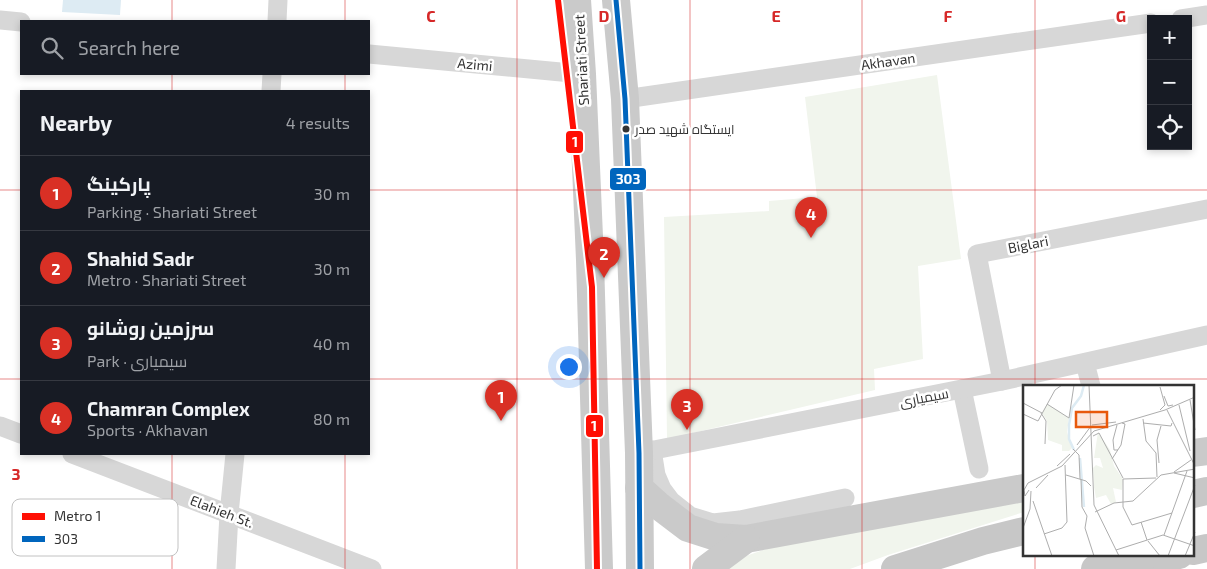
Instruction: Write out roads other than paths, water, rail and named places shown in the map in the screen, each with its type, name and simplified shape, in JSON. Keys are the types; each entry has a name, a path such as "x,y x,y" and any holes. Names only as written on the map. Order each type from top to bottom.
{"highway":[{"path":"1194,489 1207,485"},
{"path":"1194,494 1207,491"},
{"path":"895,569 984,541 1023,531"},
{"path":"916,569 1023,537"},
{"path":"1194,544 1207,540"},
{"path":"1194,551 1207,548"},
{"path":"1095,569 1144,556"},
{"path":"1126,569 1175,556"}],"main road":[{"name":"Shariati Street","path":"577,0 590,260 599,569"},
{"path":"616,0 625,99 646,452 640,488 640,569"},
{"path":"1194,453 1207,451"},
{"path":"640,488 658,506 688,528 716,537 746,539 1023,488"},
{"path":"580,569 598,526"},
{"path":"706,569 746,539"}],"street":[{"path":"277,20 278,0"},
{"path":"1192,17 1207,15"},
{"path":"0,20 20,22"},
{"name":"Akhavan","path":"625,99 1147,24"},
{"name":"Azimi","path":"370,54 582,74"},
{"path":"271,90 272,75"},
{"name":"Biglari","path":"1002,381 977,254 1207,209"},
{"name":"سیمیاری","path":"646,452 1002,381 1207,335"},
{"path":"1085,363 1091,385"},
{"path":"962,389 979,469"},
{"path":"0,426 20,434"},
{"path":"646,452 662,489 671,501 690,516 713,523 740,520 845,498"},
{"name":"Elahieh St.","path":"75,455 372,569"},
{"path":"226,569 235,455"}],"metro line":[{"name":"1","path":"558,0 592,287 597,569"}],"place":[{"name":"ایستگاه شهید صدر","path":"626,129"},
{"name":"Chamran Complex","path":"811,238"},
{"name":"Shahid Sadr","path":"604,278"},
{"name":"پارکینگ","path":"501,421"},
{"name":"سرزمین روشانو","path":"687,430"}]}
